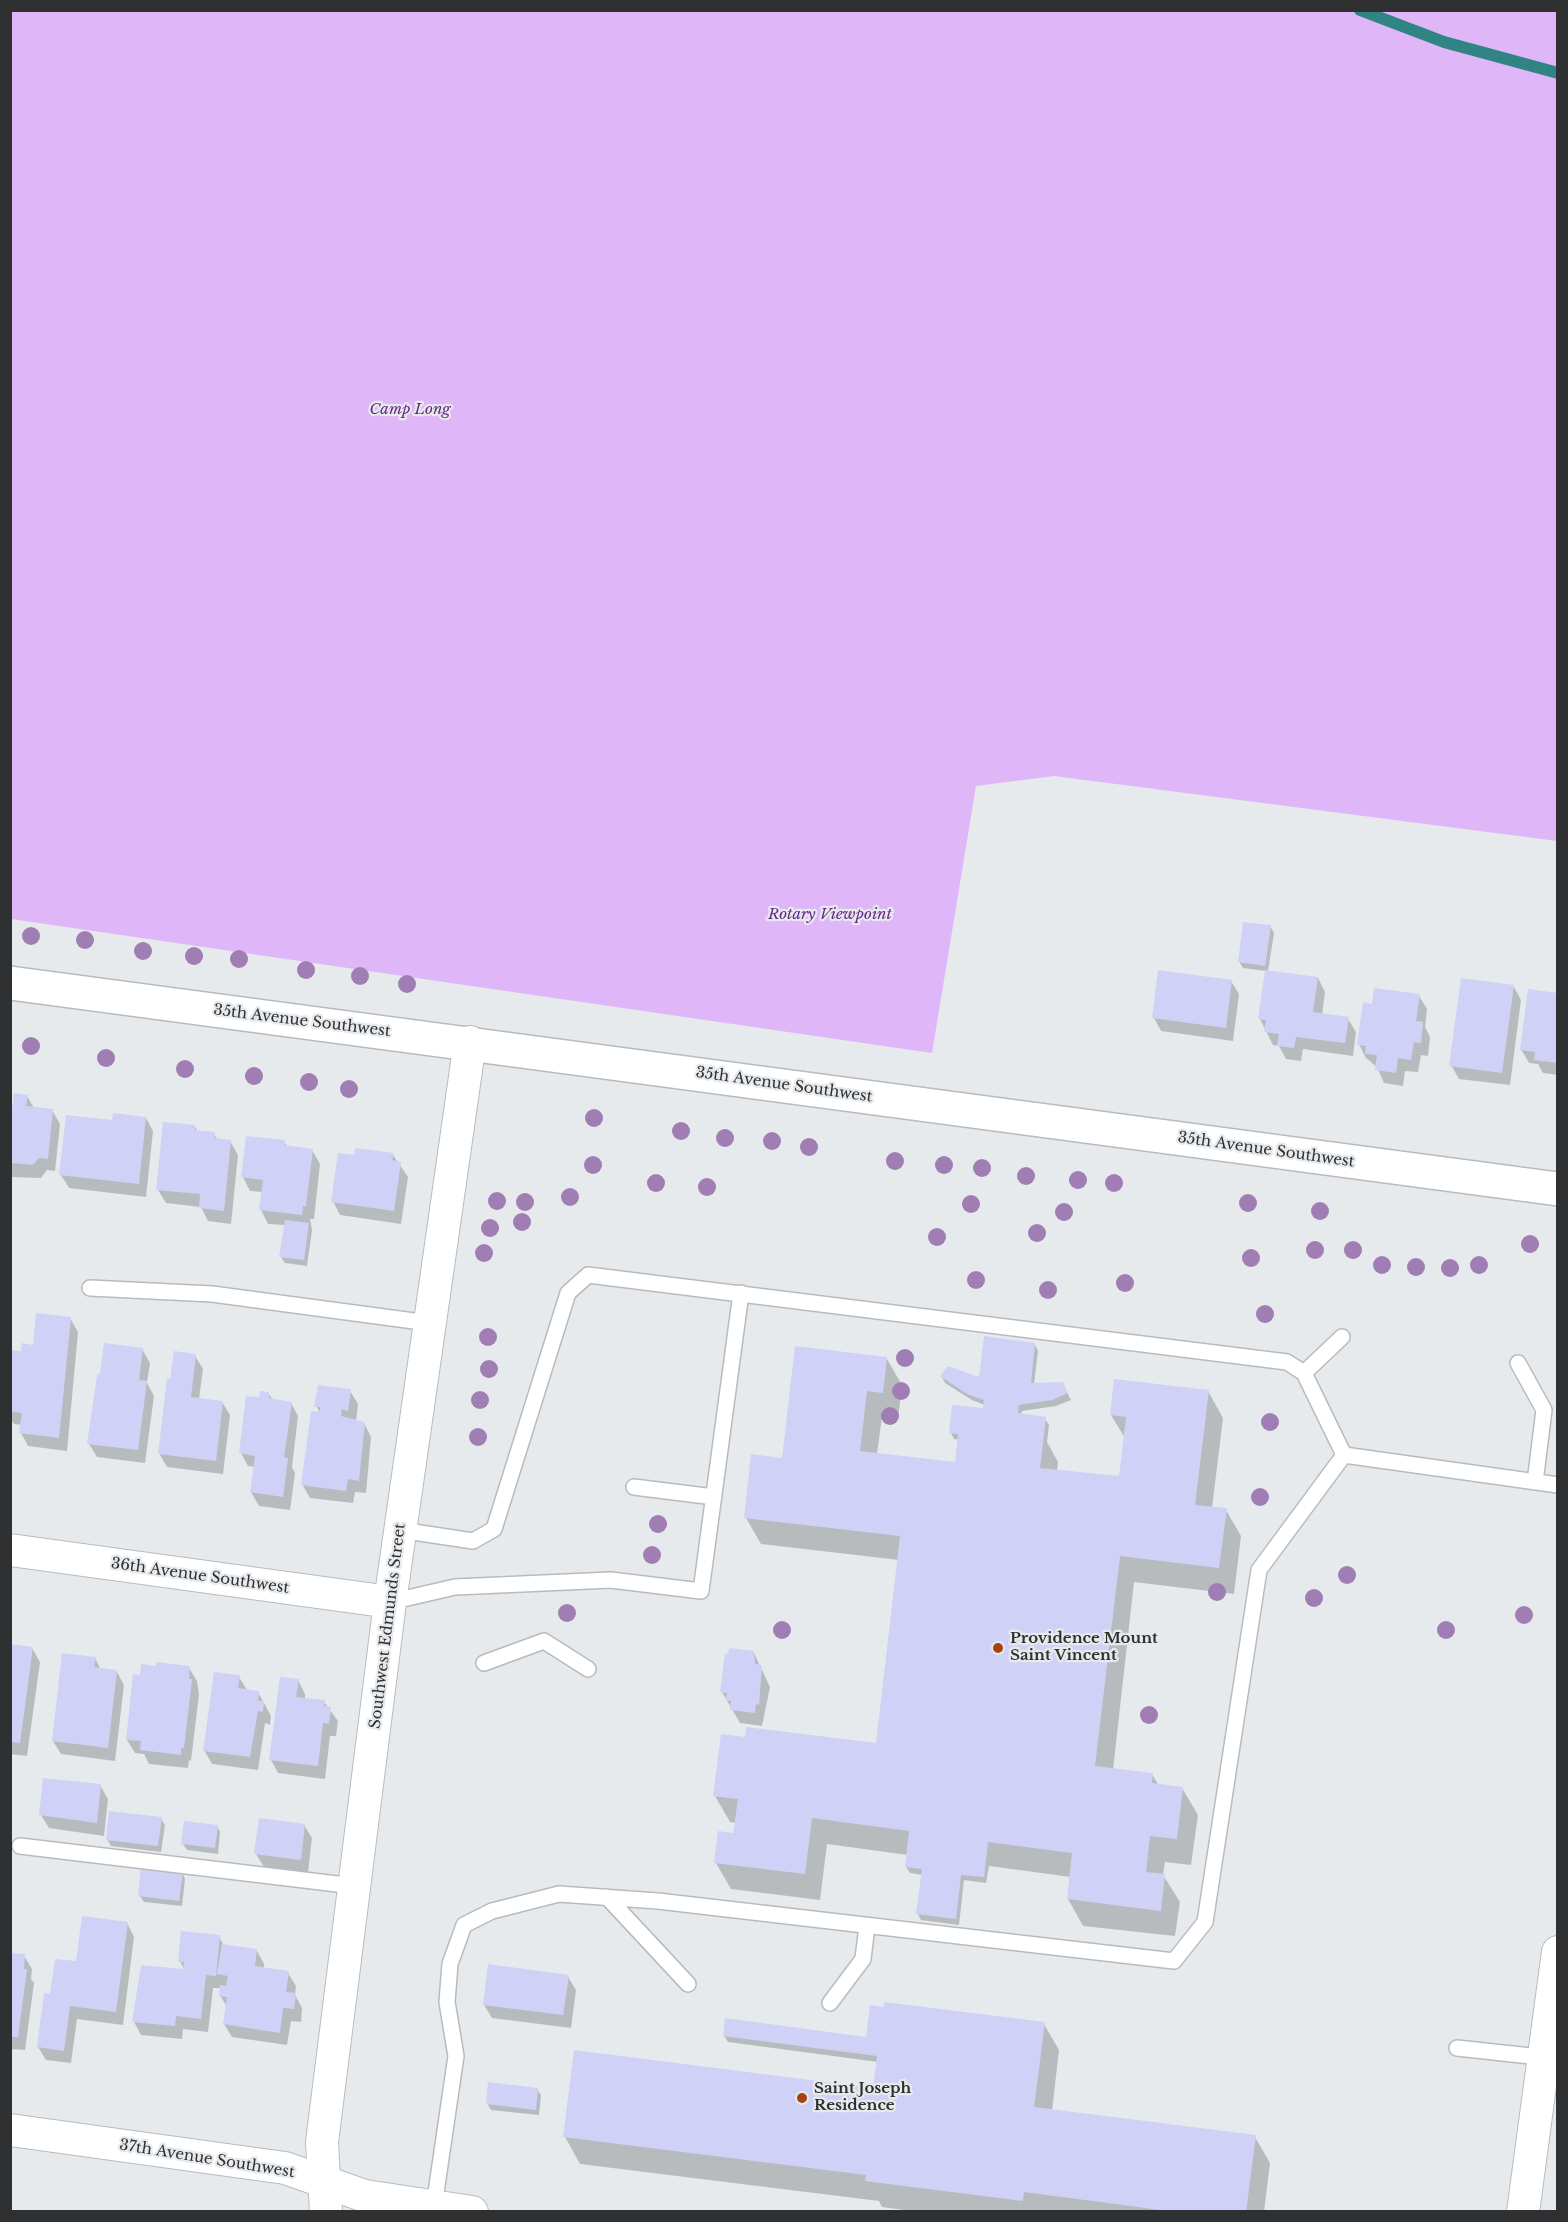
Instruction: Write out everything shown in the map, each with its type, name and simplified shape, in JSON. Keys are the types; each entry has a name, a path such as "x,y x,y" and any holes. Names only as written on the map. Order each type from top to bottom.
{"main road":[{"name":"35th Avenue Southwest","path":"10,983 470,1042 1557,1189"}],"street":[{"name":"Southwest Edmunds Street","path":"325,2196 322,2142 354,1886 390,1602 470,1042"},
{"name":"36th Avenue Southwest","path":"10,1550 390,1602"},
{"path":"1523,2211 1550,2058 1557,1952"},
{"name":"37th Avenue Southwest","path":"10,2130 285,2168 325,2196 365,2196 471,2211"}],"lane":[{"path":"400,1530 473,1541 494,1529 568,1293 588,1275 1287,1362 1304,1373 1344,1455"},
{"path":"90,1288 212,1294 429,1323"},
{"path":"390,1602 455,1587 611,1580 701,1591 741,1293"},
{"path":"1304,1373 1342,1337"},
{"path":"1518,1363 1544,1410 1535,1482"},
{"path":"1344,1455 1557,1485"},
{"path":"434,2206 456,2056 447,2002 450,1964 464,1924 492,1911 560,1894 607,1897 1174,1961 1205,1922 1259,1570 1344,1455"},
{"path":"634,1487 714,1497"},
{"path":"484,1663 544,1641 588,1669"},
{"path":"20,1846 354,1886"},
{"path":"607,1897 688,1984"},
{"path":"830,2003 863,1959 867,1926"},
{"path":"1458,2048 1550,2058"}],"green space":[{"name":"Camp Long","path":"11,10 1557,11 1557,841 1054,776 976,786 932,1053 11,919"}],"building":[{"path":"1243,922 1271,925 1265,966 1238,962"},
{"path":"1158,970 1232,980 1226,1028 1152,1018"},
{"path":"1265,970 1318,977 1313,1012 1349,1017 1345,1043 1296,1037 1294,1048 1277,1046 1279,1034 1264,1032 1266,1020 1258,1019"},
{"path":"1461,978 1514,985 1502,1073 1449,1066"},
{"path":"1374,988 1420,994 1416,1021 1423,1022 1421,1043 1414,1042 1411,1060 1398,1058 1396,1073 1375,1070 1377,1055 1365,1054 1366,1046 1357,1045 1363,1002 1372,1004"},
{"path":"1528,989 1558,993 1558,1063 1534,1060 1535,1052 1520,1050"},
{"path":"14,1093 28,1095 26,1106 53,1109 48,1159 39,1158 33,1165 13,1163 10,1165 10,1105 13,1105"},
{"path":"113,1113 146,1117 139,1184 59,1175 66,1115 112,1120"},
{"path":"163,1122 195,1125 195,1130 215,1132 215,1138 231,1140 224,1211 199,1208 200,1194 156,1190"},
{"path":"246,1136 285,1140 285,1145 313,1149 306,1206 303,1206 302,1215 259,1210 263,1180 241,1177"},
{"path":"355,1148 394,1153 392,1160 401,1162 394,1211 331,1202 338,1153 354,1155"},
{"path":"285,1220 309,1223 304,1260 279,1257"},
{"path":"36,1313 71,1317 59,1438 19,1433 22,1413 10,1411 12,1350 21,1351 22,1343 33,1345"},
{"name":"Providence Mount Saint Vincent","path":"984,1336 1035,1343 1031,1383 1063,1382 1068,1393 1052,1400 1019,1405 1018,1413 1046,1417 1040,1468 1119,1476 1126,1417 1110,1415 1114,1379 1209,1390 1195,1505 1227,1508 1219,1568 1120,1556 1095,1766 1153,1773 1152,1783 1183,1787 1177,1839 1150,1836 1146,1872 1165,1874 1161,1911 1067,1899 1072,1853 988,1842 984,1877 961,1875 956,1919 916,1914 922,1869 905,1867 909,1831 812,1818 805,1874 714,1863 718,1831 733,1833 738,1799 713,1796 721,1734 745,1737 746,1727 876,1743 900,1536 744,1518 751,1454 782,1458 795,1346 887,1357 883,1393 867,1391 860,1451 955,1462 958,1434 949,1433 952,1405 983,1408 984,1400 967,1394 940,1376 948,1366 979,1377"},
{"path":"104,1343 143,1348 139,1380 147,1381 138,1450 87,1444"},
{"path":"174,1351 196,1354 191,1397 223,1401 216,1461 158,1454 167,1378 170,1379"},
{"path":"318,1385 351,1389 348,1411 342,1409 341,1416 365,1422 359,1481 348,1479 346,1491 301,1485 311,1411 320,1412 320,1407 314,1407"},
{"path":"260,1391 269,1392 269,1398 292,1402 284,1457 288,1458 283,1497 250,1492 255,1456 239,1453 246,1396 259,1397"},
{"path":"10,1644 33,1647 20,1743 10,1742"},
{"path":"729,1648 754,1651 755,1664 762,1665 759,1705 756,1704 755,1713 730,1710 731,1701 726,1700 727,1693 720,1692 725,1653 728,1654"},
{"path":"62,1653 96,1657 94,1667 117,1670 108,1748 52,1741"},
{"path":"156,1662 190,1666 189,1679 192,1679 184,1748 181,1748 181,1755 140,1750 141,1741 126,1740 133,1674 140,1675 141,1664 156,1666"},
{"path":"214,1672 240,1675 238,1688 259,1691 258,1701 264,1701 263,1712 258,1711 250,1757 203,1751"},
{"path":"280,1677 299,1679 296,1697 325,1700 324,1706 331,1707 329,1724 323,1723 318,1766 269,1760"},
{"path":"43,1778 101,1784 97,1823 39,1815"},
{"path":"109,1811 162,1817 158,1846 106,1840"},
{"path":"259,1818 305,1824 301,1860 254,1854"},
{"path":"184,1821 218,1825 215,1848 181,1844"},
{"path":"141,1867 183,1871 179,1901 138,1896"},
{"path":"82,1916 128,1922 116,2012 70,2006 64,2051 37,2047 44,1993 50,1994 55,1959 76,1961"},
{"path":"181,1931 220,1935 216,1976 206,1975 201,2019 176,2016 175,2026 132,2022 141,1965 183,1969 184,1962 178,1962"},
{"path":"222,1944 257,1949 255,1966 289,1971 286,1992 296,1993 294,2009 283,2008 280,2033 223,2024 227,1997 219,1996 220,1985 226,1986 228,1976 217,1974"},
{"path":"10,1953 25,1954 24,1969 27,1969 18,2037 10,2037"},
{"path":"488,1964 569,1975 563,2015 483,2005"},
{"name":"Saint Joseph Residence","path":"884,2002 1045,2022 1034,2107 1256,2135 1246,2212 1176,2212 1024,2192 1023,2201 865,2181 866,2175 563,2137 574,2050 873,2088 877,2056 723,2036 725,2018 866,2037 870,2005 884,2007"},
{"path":"488,2082 538,2088 536,2110 486,2104"}],"waterway":[{"path":"1360,10 1444,42 1558,73"}],"place":[{"name":"Providence Mount Saint Vincent","path":"998,1648"},
{"name":"Saint Joseph Residence","path":"802,2098"}],"park label":[{"name":"Rotary Viewpoint","path":"830,915"}]}
